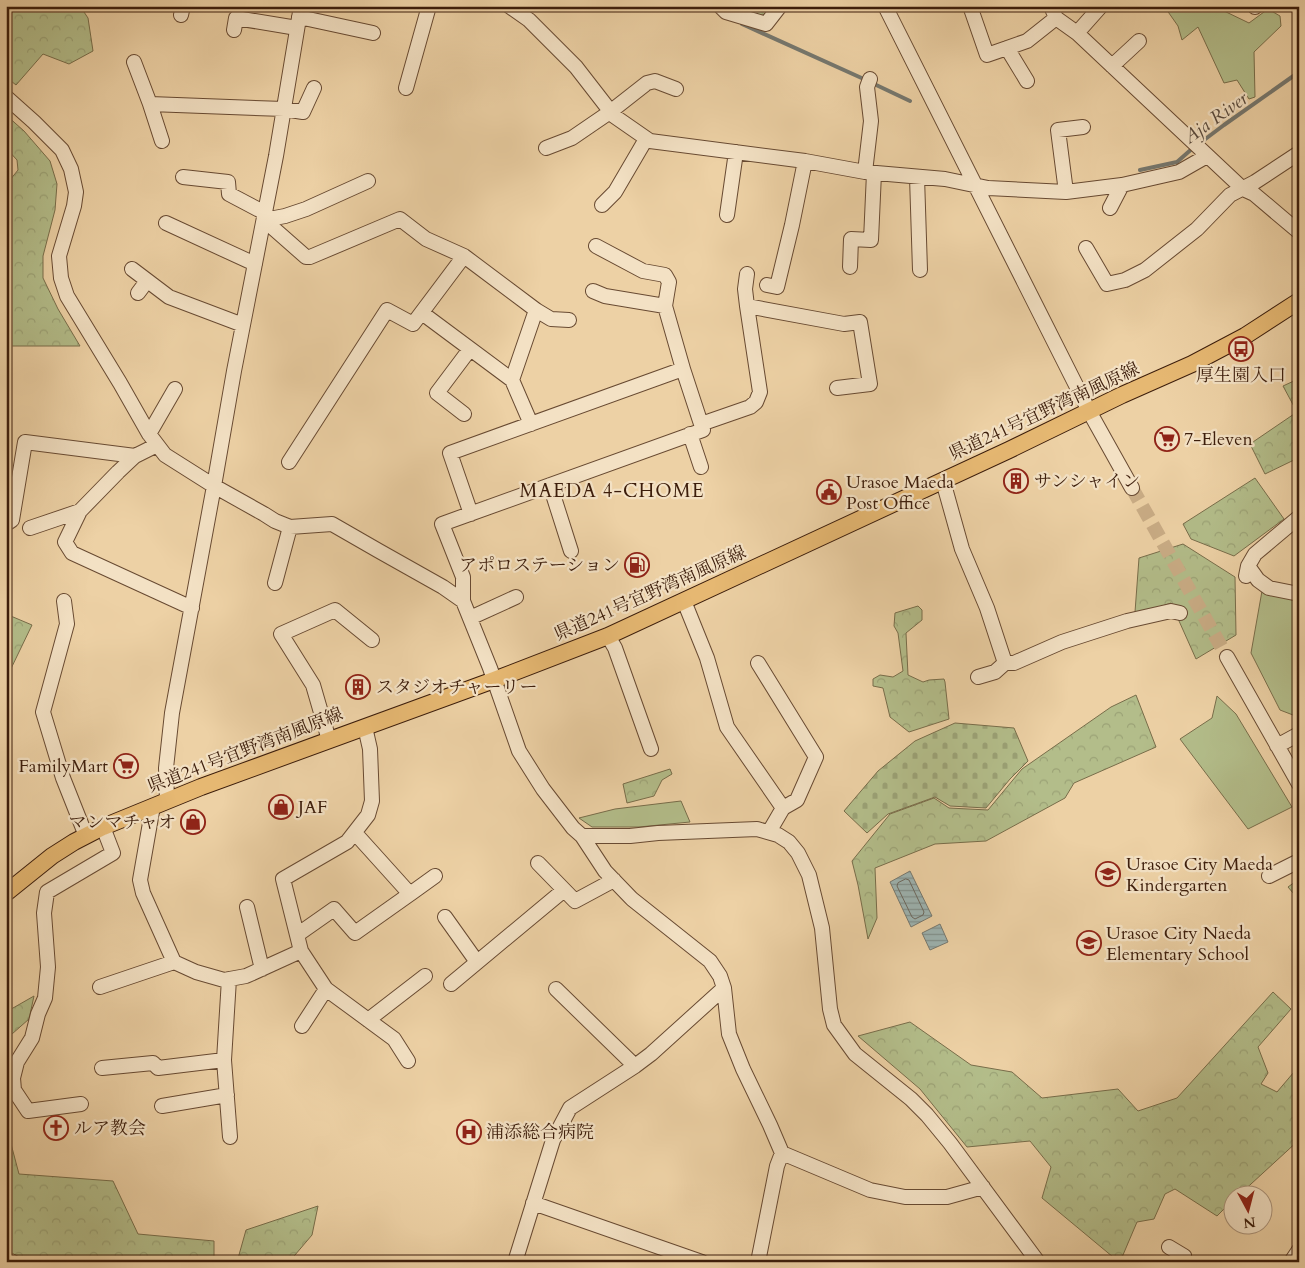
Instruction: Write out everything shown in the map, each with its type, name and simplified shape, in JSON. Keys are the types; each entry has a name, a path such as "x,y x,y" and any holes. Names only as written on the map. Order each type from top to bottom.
{"main road":[{"name":"県道241号宜野湾南風原線","path":"6,893 52,856 103,827 160,803 608,636 1177,371 1227,346 1299,302"}],"street":[{"path":"406,88 429,6"},
{"path":"509,6 529,20 576,66 614,116 650,141 805,161 869,172 945,179 988,188 1066,192 1122,185 1179,172 1200,149"},
{"path":"720,6 726,12 766,24 780,6"},
{"path":"885,6 1089,411 1132,488"},
{"path":"970,6 986,55 1027,41 1053,12 1243,189 1254,194 1299,232"},
{"path":"1077,34 1101,6"},
{"path":"299,17 276,156 234,371 172,713 160,803 140,880 143,893 174,962 196,972 224,980 246,976 301,951"},
{"path":"235,19 299,17 373,33"},
{"path":"1112,66 1139,41"},
{"path":"1006,48 1027,81"},
{"path":"134,62 162,141"},
{"path":"546,148 572,138 610,112 647,83 655,81 676,89"},
{"path":"850,266 851,239 871,240 869,172 871,121 869,83"},
{"path":"150,104 284,109 303,112 314,88"},
{"path":"6,96 62,150 71,169 76,192 60,256 61,278 67,296 153,440 165,455 275,521 290,527 332,524 378,552 444,587 464,601"},
{"path":"1066,192 1058,130 1083,127"},
{"path":"602,205 615,192 646,139"},
{"path":"727,215 736,152"},
{"path":"1086,248 1107,284 1125,280 1145,270 1197,229 1230,195 1243,189 1299,153"},
{"path":"767,285 777,288 805,161"},
{"path":"183,177 228,182 229,194 265,216 306,257 310,258 400,219 426,239 464,256 536,310 551,319 569,320"},
{"path":"918,177 920,270"},
{"path":"265,216 285,216 306,209 368,181"},
{"path":"1110,208 1122,185"},
{"path":"166,223 255,264"},
{"path":"596,246 642,271 665,274 669,282 665,306 703,430 442,524 463,577 464,601 519,751 544,789 573,828 582,836 605,870 632,899 710,961 720,976 724,988 729,1034 782,1153 870,1190 905,1197 947,1197 983,1188"},
{"path":"289,462 387,310 413,324 464,256"},
{"path":"132,269 169,297 243,325"},
{"path":"701,424 750,407 756,402 760,392 746,306 745,289 747,274"},
{"path":"138,293 147,281"},
{"path":"593,292 605,296 665,306"},
{"path":"746,306 844,324 860,322 870,384 836,388"},
{"path":"512,380 536,310"},
{"path":"422,312 512,380 530,424"},
{"path":"464,414 436,393 470,349"},
{"path":"471,514 450,453 683,369"},
{"path":"175,389 153,440 80,511 65,542 72,553 192,608"},
{"path":"690,434 701,467"},
{"path":"6,524 12,520 25,442 135,456"},
{"path":"943,481 962,549 987,608 1005,663"},
{"path":"550,485 571,551"},
{"path":"30,528 80,511"},
{"path":"1299,517 1255,554 1247,571 1269,588 1299,594"},
{"path":"275,583 290,527"},
{"path":"470,618 516,598"},
{"path":"64,601 67,624 43,712 62,778 86,836"},
{"path":"684,601 707,658 726,727 783,808"},
{"path":"329,740 313,685 281,634 335,610 372,640"},
{"path":"978,677 995,672 1005,663 1014,663 1062,642 1170,611 1180,613"},
{"path":"608,636 615,648 651,749"},
{"path":"1226,657 1299,784"},
{"path":"758,663 816,757 797,800 783,808 769,832"},
{"path":"365,727 370,749 372,801 368,816 347,842 283,879 301,951 326,989 394,1040 408,1061"},
{"path":"1277,746 1299,734"},
{"path":"81,1104 28,1111 14,1090 14,1078 17,1062 32,1038 44,998 48,967 44,913 47,892 113,853 103,827"},
{"path":"582,836 630,836 757,829 778,834 789,842 798,853 809,875 822,928 830,1009 834,1025 855,1054 911,1099 927,1115 1038,1262"},
{"path":"355,833 410,894"},
{"path":"1269,876 1299,861"},
{"path":"538,863 575,901 614,880"},
{"path":"297,935 334,909 356,933 435,876"},
{"path":"450,984 564,890"},
{"path":"247,907 262,969"},
{"path":"446,918 477,962"},
{"path":"100,987 174,962"},
{"path":"368,1020 425,976"},
{"path":"229,979 224,1060 230,1137"},
{"path":"515,1262 553,1140 570,1108 651,1054 724,988"},
{"path":"302,1026 326,989"},
{"path":"556,989 635,1066"},
{"path":"102,1068 153,1063 158,1068 224,1060"},
{"path":"162,1106 227,1095"},
{"path":"758,1262 777,1166 782,1153"},
{"path":"533,1203 702,1262"},
{"path":"1169,1247 1184,1256 1182,1262"},
{"path":"1290,1262 1299,1250"}],"green space":[{"path":"6,6 80,6 88,18 93,51 69,64 43,54 16,85 6,77"},
{"path":"730,6 772,6 764,15 760,15"},
{"path":"1164,6 1220,6 1222,10 1249,23 1268,9 1280,16 1281,26 1254,52 1255,97 1249,99 1237,80 1224,83 1198,27 1182,40 1178,26"},
{"path":"6,115 24,131 50,161 57,184 55,210 43,256 43,278 58,309 80,346 6,346 6,185 18,170 17,160 6,148"},
{"path":"1296,380 1299,385 1299,463 1294,460 1265,474 1250,444 1297,412 1283,386"},
{"path":"1255,478 1284,519 1234,556 1191,539 1183,524"},
{"path":"1183,544 1235,577 1236,635 1196,659 1171,603 1151,610 1135,612 1139,558"},
{"path":"1262,591 1299,601 1299,712 1293,715 1280,710 1251,653"},
{"path":"918,606 922,610 922,620 906,633 908,675 923,682 944,679 949,719 909,732 890,717 883,688 873,686 873,679 880,675 893,677 903,671 898,633 894,626 895,613"},
{"path":"6,614 32,625 6,679"},
{"path":"1136,695 1156,747 1074,783 1065,798 986,841 935,844 875,868 877,918 868,939 852,861 890,814 934,798 949,808 988,810 1022,769 1111,707"},
{"path":"1217,696 1236,714 1292,807 1248,829 1180,739 1212,718"},
{"path":"955,723 1014,728 1028,761 986,808 950,806 935,797 888,814 867,833 844,811 878,771 915,741"},
{"path":"670,769 672,774 662,780 654,796 627,803 623,784"},
{"path":"681,801 690,822 639,827 592,827 579,818 615,809"},
{"path":"1299,879 1299,900 1288,887"},
{"path":"1273,992 1291,1009 1258,1047 1268,1073 1261,1084 1277,1092 1294,1072 1299,1072 1299,1140 1249,1186 1222,1186 1222,1211 1217,1216 1175,1189 1165,1194 1154,1219 1137,1222 1119,1262 1042,1198 1051,1167 1030,1141 967,1147 920,1089 858,1036 910,1022 971,1065 1012,1072 1042,1098 1118,1089 1138,1111 1177,1098"},
{"path":"34,996 29,1019 12,1034 6,1036 6,1012"},
{"path":"6,1125 19,1174 113,1181 138,1234 214,1241 214,1262 29,1262 6,1250"},
{"path":"318,1206 312,1235 289,1262 237,1262 246,1230"}],"water":[{"path":"910,871 932,916 911,927 890,882"},
{"path":"940,924 948,942 930,950 922,933"}],"waterway":[{"path":"742,24 866,80"},
{"name":"Aja River","path":"1200,143 1299,72"},
{"path":"872,83 910,101"},
{"name":"Aja River","path":"1140,170 1177,162 1194,147"}],"tunnel":[{"path":"1132,488 1227,657"}],"place":[{"name":"厚生園入口","path":"1241,349"},
{"name":"7-Eleven","path":"1167,439"},
{"name":"サンシャイン","path":"1016,481"},
{"name":"Urasoe Maeda Post Office","path":"829,492"},
{"name":"アポロステーション","path":"637,565"},
{"name":"スタジオチャーリー","path":"358,687"},
{"name":"FamilyMart","path":"126,766"},
{"name":"JAF","path":"281,807"},
{"name":"マンマチャオ","path":"193,822"},
{"name":"Urasoe City Maeda Kindergarten","path":"1108,874"},
{"name":"Urasoe City Naeda Elementary School","path":"1089,943"},
{"name":"ルア教会","path":"56,1128"},
{"name":"浦添総合病院","path":"469,1132"}],"district":[{"name":"MAEDA 4-CHOME","path":"612,490"}]}
